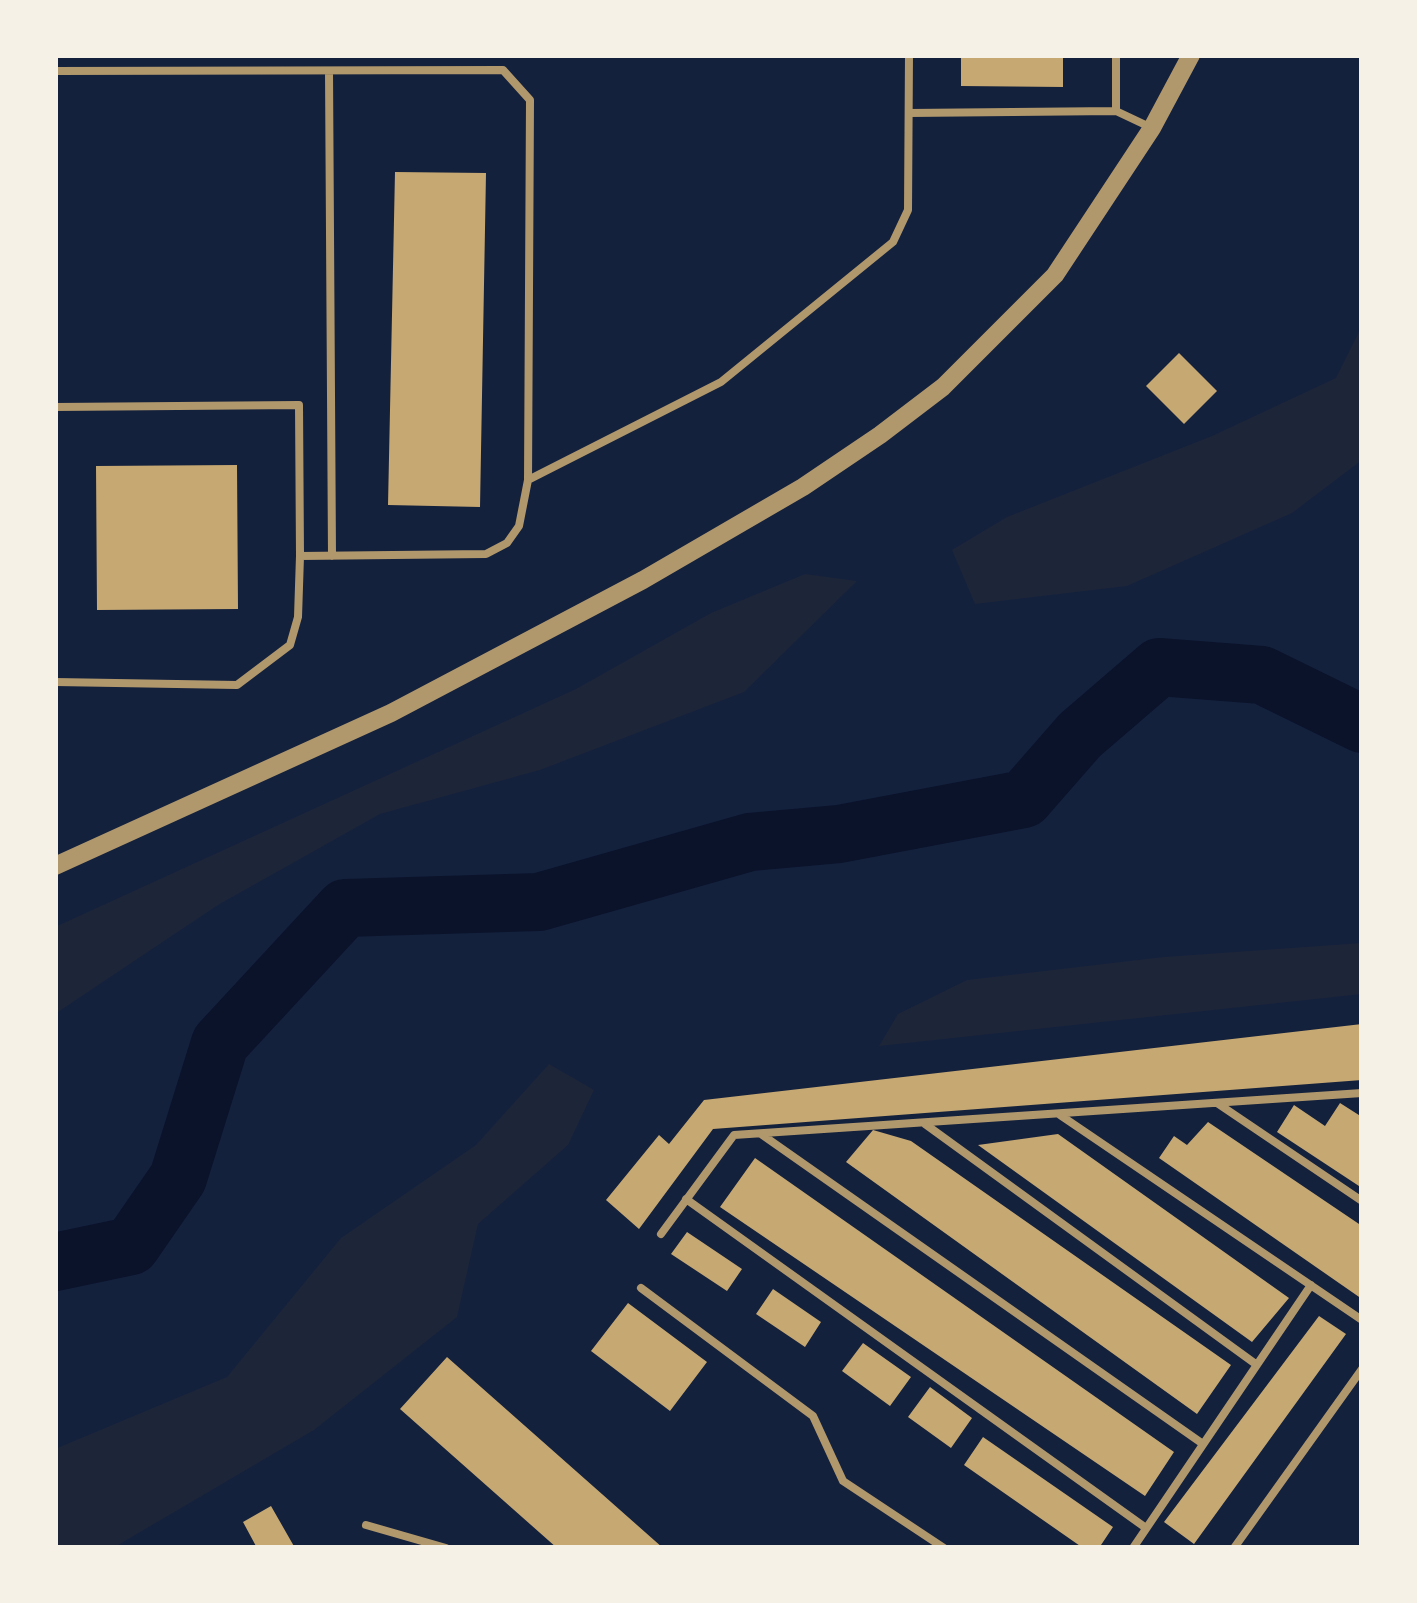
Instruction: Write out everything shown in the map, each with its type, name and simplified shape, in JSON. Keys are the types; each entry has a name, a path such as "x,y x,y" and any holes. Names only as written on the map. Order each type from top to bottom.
{"street":[{"path":"55,866 391,713 642,580 803,487 943,387 1055,275 1152,128 1192,55"}],"lane":[{"path":"528,480 721,382 893,242 908,210 910,55"},
{"path":"1116,55 1116,111"},
{"path":"329,70 332,556"},
{"path":"55,71 503,70 530,100 528,480 519,526 507,543 486,554 300,556"},
{"path":"909,113 1116,111 1152,128"},
{"path":"55,406 298,405 300,556 298,617 290,645 237,686 55,682"},
{"path":"661,1234 734,1135 1362,1093"},
{"path":"1216,1103 1362,1201"},
{"path":"1060,1115 1362,1320"},
{"path":"923,1122 1257,1366"},
{"path":"760,1133 1203,1444"},
{"path":"686,1199 1146,1528"},
{"path":"1133,1548 1312,1286"},
{"path":"640,1288 813,1416 843,1481 944,1548"},
{"path":"1234,1548 1362,1369"},
{"path":"366,1526 446,1548"}],"shaded area":[{"path":"1362,326 1362,460 1292,513 1127,586 975,604 952,550 1007,517 1212,436 1336,378"},
{"path":"805,574 857,581 744,692 540,770 380,814 218,905 55,1014 55,927 576,689 711,613"},
{"path":"1362,943 1362,994 879,1046 898,1014 967,980 1164,957"},
{"path":"549,1064 594,1090 568,1145 478,1224 457,1317 314,1430 113,1548 55,1548 55,1449 227,1377 341,1238 476,1145"}],"building":[{"path":"961,55 1063,55 1063,87 961,86"},
{"path":"395,172 486,173 480,507 388,505"},
{"path":"1179,353 1217,391 1184,424 1146,386"},
{"path":"237,465 238,609 97,610 96,466"},
{"path":"1362,1024 1362,1080 713,1129 639,1229 606,1200 659,1135 669,1144 704,1100"},
{"path":"1340,1103 1362,1117 1362,1188 1277,1132 1294,1105 1325,1126"},
{"path":"1208,1122 1362,1226 1362,1299 1159,1158 1174,1136 1187,1145"},
{"path":"873,1130 911,1141 1231,1365 1197,1414 846,1162"},
{"path":"1058,1134 1289,1298 1252,1342 978,1145"},
{"path":"755,1158 1174,1452 1145,1496 720,1207"},
{"path":"687,1232 742,1269 727,1291 671,1254"},
{"path":"773,1289 821,1322 805,1347 756,1314"},
{"path":"628,1303 707,1362 670,1411 591,1351"},
{"path":"1319,1316 1346,1334 1194,1544 1164,1522"},
{"path":"863,1343 911,1377 890,1406 842,1371"},
{"path":"447,1357 663,1548 557,1548 400,1409"},
{"path":"930,1387 972,1418 951,1448 908,1417"},
{"path":"983,1437 1113,1527 1099,1548 1083,1548 964,1465"},
{"path":"271,1506 295,1548 257,1548 243,1522"}],"waterway":[{"path":"55,1262 131,1246 178,1178 220,1043 345,908 539,902 750,842 839,834 1024,799 1080,735 1159,667 1262,675 1362,724"}]}
